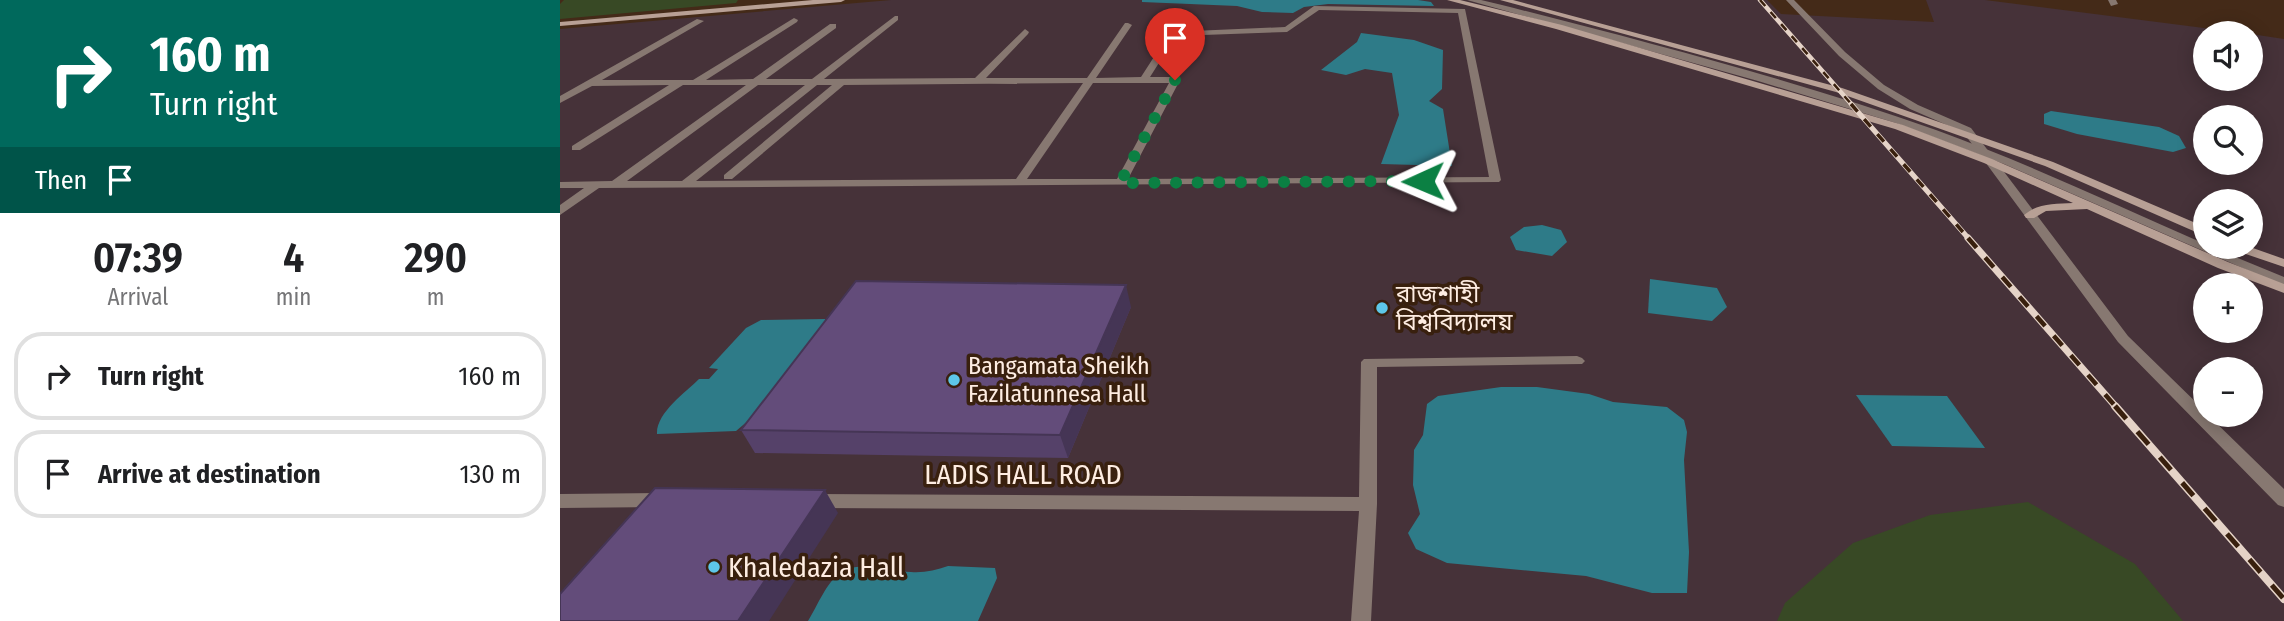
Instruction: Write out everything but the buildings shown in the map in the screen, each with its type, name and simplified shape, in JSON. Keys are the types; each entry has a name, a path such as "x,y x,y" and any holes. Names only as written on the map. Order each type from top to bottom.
{"main road":[{"path":"560,23 807,0"},
{"path":"560,23 841,0"},
{"path":"1451,0 1559,27 1860,115 1988,162 2284,289"},
{"path":"1504,0 1761,67 1970,134 2049,164 2193,227"},
{"path":"2030,215 2043,208 2066,206 2101,209"},
{"path":"2263,256 2284,264"}],"street":[{"path":"1471,0 1546,18 1884,116 1967,145 2052,180 2196,247 2284,282"},
{"path":"1488,0 1748,70 1890,112 1974,141 2085,187 2193,236"},
{"path":"1790,0 1842,54 1881,88 1914,107 1961,126 1970,134 1988,162 2123,339 2284,500"},
{"path":"560,185 1495,180 1462,11 1317,8 1287,29 1173,34 1144,80"},
{"path":"685,184 895,18"},
{"path":"695,82 794,20"},
{"path":"560,100 700,21"},
{"path":"1019,183 1128,25"},
{"path":"614,185 833,26"},
{"path":"978,81 1025,32"},
{"path":"590,83 1175,80 1120,183"},
{"path":"728,177 841,82"},
{"path":"576,148 681,83"},
{"path":"560,211 596,185"},
{"path":"2246,259 2284,274"},
{"path":"1361,621 1368,504 1369,362 1577,361"},
{"path":"560,501 681,500"},
{"name":"LADIS HALL ROAD","path":"791,501 1368,504"}],"shaded area":[{"name":"রাজশাহী বিশ্ববিদ্যালয়","path":"891,0 1767,0 1781,14 1934,22 1926,0 1985,0 2193,27 2193,91 2263,91 2263,36 2284,39 2284,621 560,621 560,29"}],"green space":[{"path":"564,0 738,0 736,3 560,19 560,4"},
{"path":"2028,502 2135,564 2183,621 1777,621 1785,603 1853,543 1930,515"}],"water":[{"path":"1142,0 1418,0 1431,2 1434,6 1328,4 1304,7 1293,13 1262,12 1237,6"},
{"path":"1361,33 1414,40 1443,50 1442,89 1429,101 1443,109 1452,166 1381,164 1399,115 1392,73 1365,69 1346,75 1321,70 1357,42"},
{"path":"2051,111 2159,127 2179,136 2186,148 2173,152 2077,134 2044,124 2044,114"},
{"path":"1542,225 1561,230 1567,242 1552,256 1516,250 1510,237 1524,227"},
{"path":"1650,279 1717,288 1727,307 1712,321 1648,313"},
{"path":"825,319 825,329 755,415 736,431 657,434 661,418 666,411 699,379 709,379 718,369 709,368 746,328 761,320"},
{"path":"1501,387 1537,387 1589,394 1613,402 1667,407 1684,420 1687,432 1684,460 1689,552 1687,593 1652,593 1586,576 1447,563 1416,549 1408,533 1420,514 1413,485 1414,450 1423,435 1427,404 1438,396"},
{"path":"1856,395 1947,396 1985,448 1892,446"},
{"path":"948,566 995,568 997,578 978,621 808,621 831,582 848,569 865,567 916,572"}],"railway":[{"path":"1760,0 1853,106"},
{"path":"1851,104 1969,239"},
{"path":"1968,238 2117,408"},
{"path":"2115,406 2284,599"}],"place":[{"name":"রাজশাহী বিশ্ববিদ্যালয়","path":"1382,308"},
{"name":"Bangamata Sheikh Fazilatunnesa Hall","path":"954,380"},
{"name":"Khaledazia Hall","path":"714,567"}],"route":[{"path":"1175,80 1120,183 1423,181"}]}
